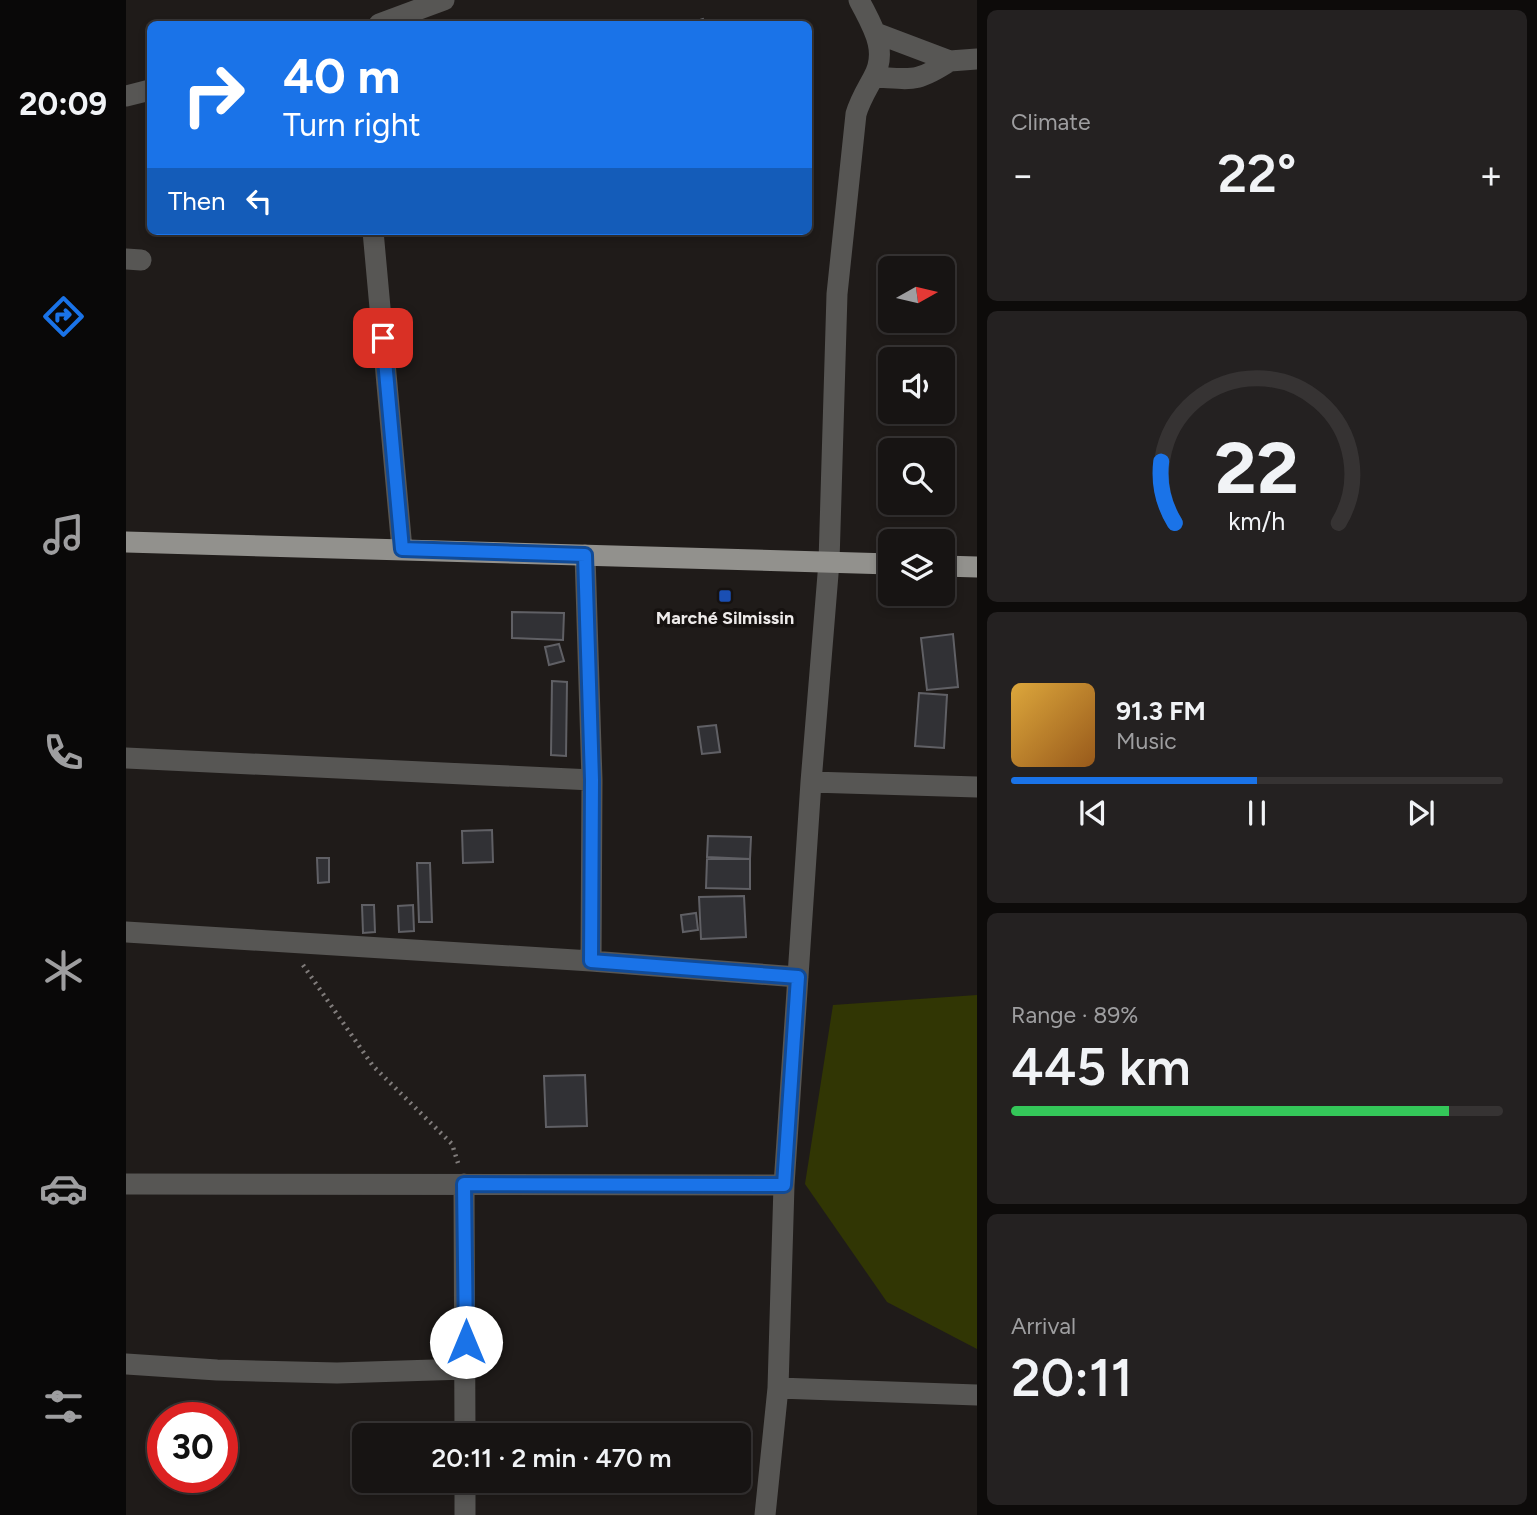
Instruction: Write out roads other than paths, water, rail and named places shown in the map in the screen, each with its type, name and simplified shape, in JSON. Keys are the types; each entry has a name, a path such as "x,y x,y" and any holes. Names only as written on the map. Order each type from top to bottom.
{"main road":[{"path":"126,542 878,564"},
{"path":"955,566 977,567"}],"street":[{"path":"387,21 444,0"},
{"path":"765,1515 778,1388 784,1185 811,782 829,562 837,294 856,114 861,98 881,61 876,33 859,0"},
{"path":"876,33 950,61 977,59"},
{"path":"874,77 916,79 927,76 950,61"},
{"path":"126,96 147,91"},
{"path":"373,235 402,549"},
{"path":"585,555 592,780 591,961"},
{"path":"126,758 592,780"},
{"path":"811,782 977,787"},
{"path":"126,932 591,961 798,977"},
{"path":"126,1184 784,1185"},
{"path":"464,1184 465,1423"},
{"path":"126,1364 216,1370 337,1373 466,1369"},
{"path":"778,1388 977,1395"},
{"path":"465,1493 465,1515"}],"place":[{"name":"Marché Silmissin","path":"725,596"}]}
